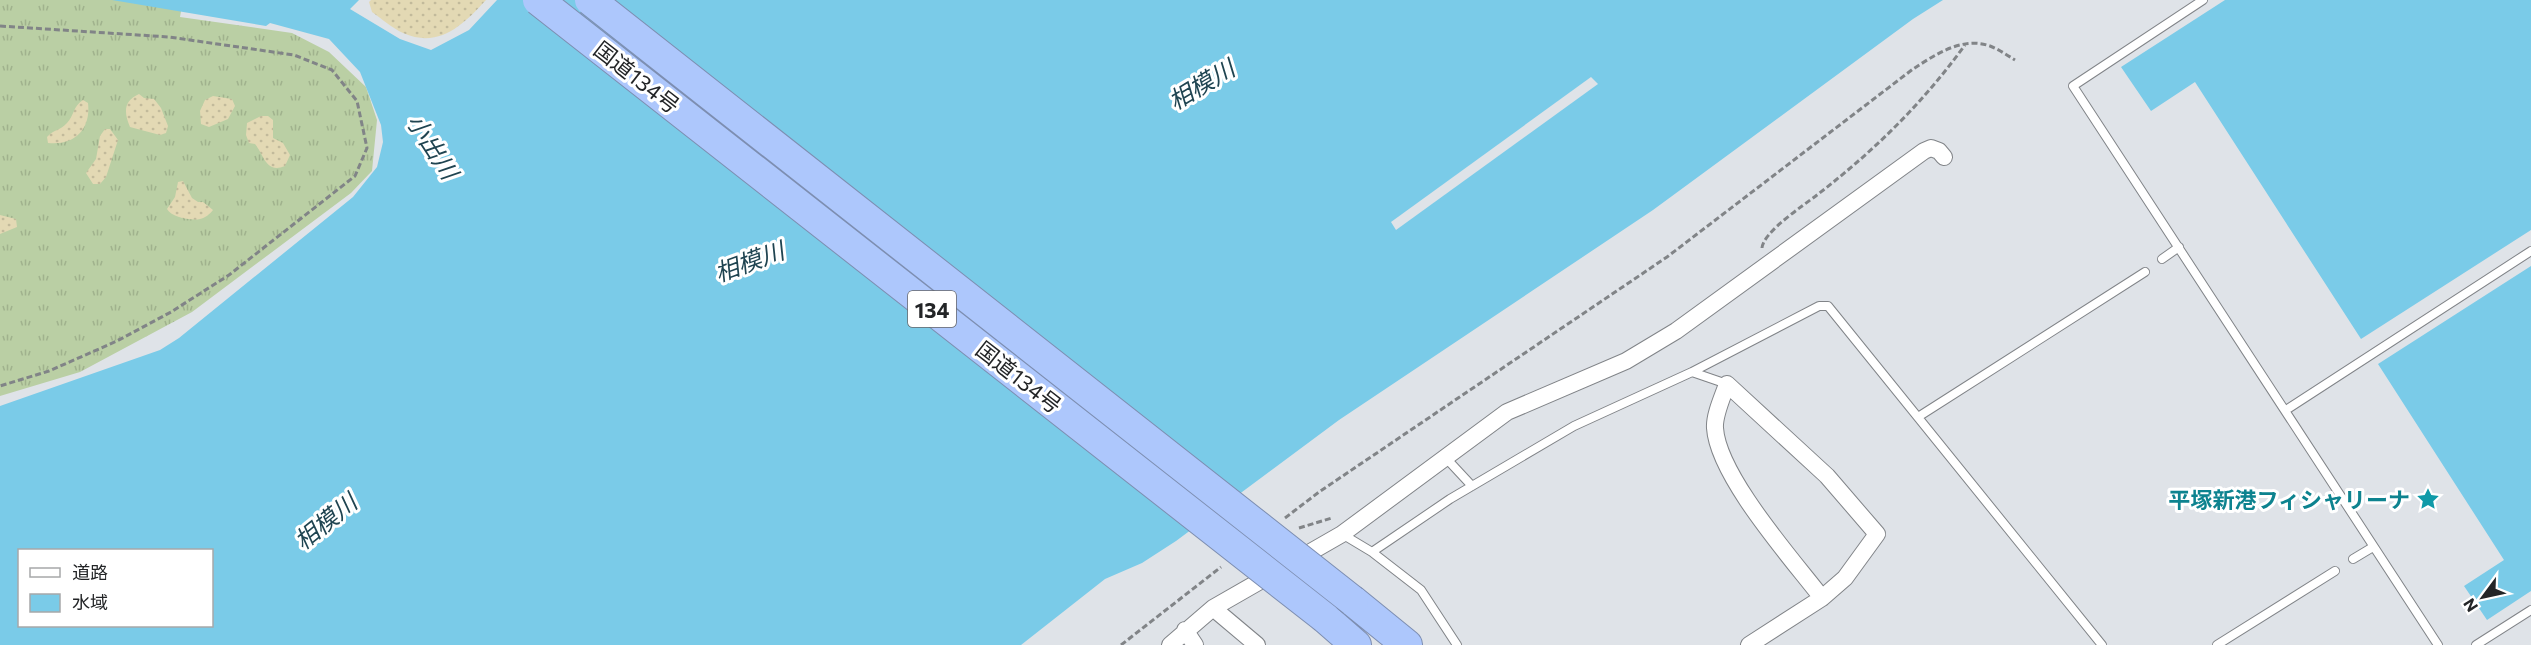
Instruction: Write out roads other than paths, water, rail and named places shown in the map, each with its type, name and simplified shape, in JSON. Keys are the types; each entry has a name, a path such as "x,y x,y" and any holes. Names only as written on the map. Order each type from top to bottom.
{"highway":[{"name":"国道134号","path":"538,0 1325,618 1356,645"},
{"name":"国道134号","path":"590,0 1407,645"}],"street":[{"path":"1170,645 1213,608 1342,534 1508,412 1626,361 1676,331 1924,151 1931,148 1939,150 1944,157"},
{"path":"1749,645 1822,598 1845,578 1877,534 1827,476 1727,384 1715,427 1724,461 1757,514 1822,598"},
{"path":"1213,608 1257,645"},
{"path":"1185,630 1195,645"}],"lane":[{"path":"2203,0 2073,86 2438,645"},
{"path":"2162,259 2179,247"},
{"path":"2286,410 2531,251"},
{"path":"1918,417 2145,272"},
{"path":"1372,552 1472,486 1575,426 1692,372 1819,306 1828,306 2102,645"},
{"path":"1692,372 1727,384"},
{"path":"1445,458 1472,486"},
{"path":"1342,534 1372,552 1421,590 1457,645"},
{"path":"2353,559 2373,548"},
{"path":"2217,645 2335,571"},
{"path":"2476,645 2531,610"}],"water":[{"path":"112,0 359,0 350,9 400,39 431,50 469,30 497,0 1943,0 1913,19 1653,210 1339,420 1176,541 1142,563 1105,579 1021,645 0,645 0,406 160,350 179,338 353,197 377,167 383,142 381,125 360,72 329,39 270,23 266,26"},
{"path":"2225,0 2531,0 2531,230 2361,339 2195,82 2151,111 2121,67"},
{"path":"2531,266 2531,591 2487,620 2464,586 2504,560 2378,364"}],"place":[{"name":"平塚新港フィシャリーナ","path":"2428,499"}],"water label":[{"name":"相模川","path":"1201,84"},
{"name":"小出川","path":"433,146"},
{"name":"相模川","path":"749,261"},
{"name":"相模川","path":"325,521"}]}
